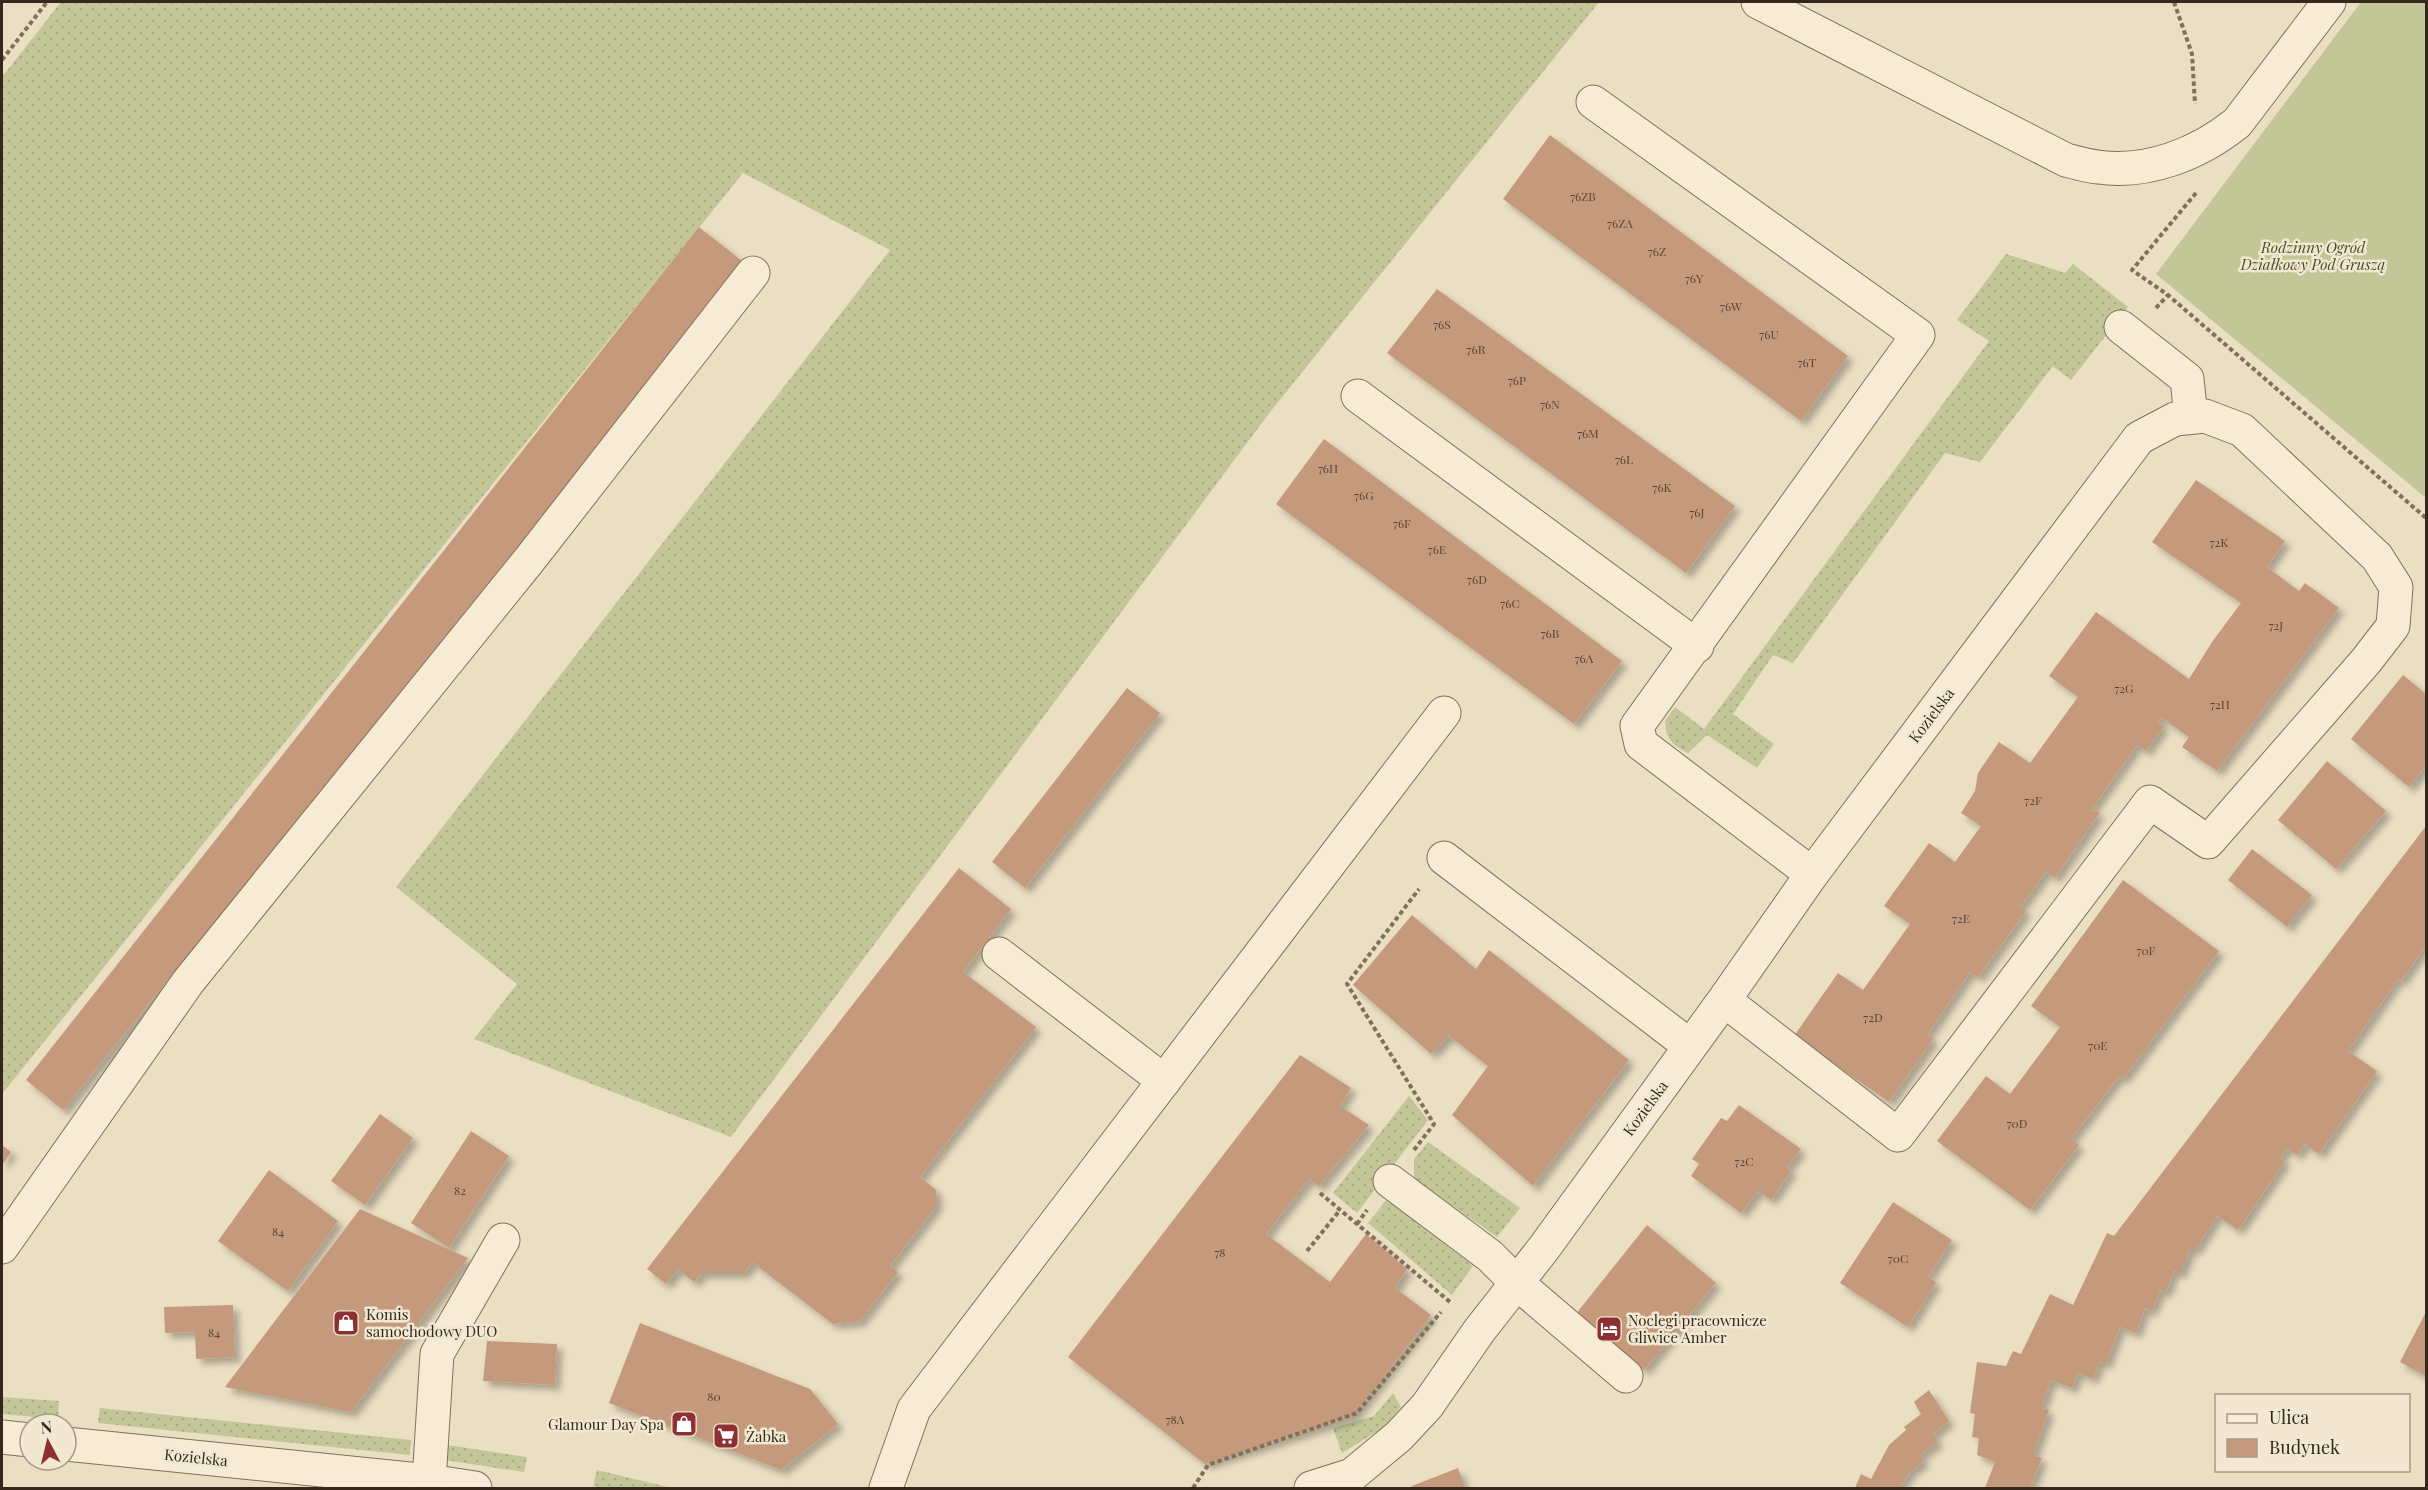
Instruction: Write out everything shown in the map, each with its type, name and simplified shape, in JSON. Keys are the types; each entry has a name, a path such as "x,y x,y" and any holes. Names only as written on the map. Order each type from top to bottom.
{"street":[{"path":"1758,2 2066,160 2099,168 2140,167 2184,156 2220,137 2237,123 2329,2"},
{"path":"1593,102 1918,335 1697,646 1637,726 1641,744 1812,874"},
{"path":"2,1247 188,982 530,559 753,273"},
{"path":"2121,327 2187,379 2191,417"},
{"path":"1358,396 1697,646"},
{"name":"Kozielska","path":"1311,1488 1352,1475 1399,1436 1427,1406 1479,1331 1517,1283 1724,1000 1812,874 2139,438 2175,419 2191,417 2205,416 2242,430 2377,557 2396,587 2393,626 2366,661 2208,842 2150,802 1898,1135 1724,1000"},
{"path":"886,1488 914,1409 1444,713"},
{"path":"1444,858 1690,1046"},
{"path":"999,954 1164,1081"},
{"path":"1390,1181 1490,1256 1517,1283 1626,1376"},
{"path":"429,1481 437,1354 503,1240"},
{"path":"2,1437 18,1439"},
{"name":"Kozielska","path":"78,1446 326,1479 429,1481 475,1488"}],"path":[{"path":"2,60 47,2"},
{"path":"2174,2 2192,54 2197,150 2196,193 2132,270 2168,295 2427,518"},
{"path":"1390,1181 1434,1124 1347,984 1444,858"},
{"path":"1193,1488 1208,1465 1357,1413 1450,1302 1320,1193"},
{"path":"1308,1251 1340,1210"},
{"path":"1357,1224 1363,1216"}],"green space":[{"path":"61,2 1599,2 1267,416 731,1137 474,1039 517,984 396,887 890,250 743,173 2,1094 2,77"},
{"name":"Rodzinny Ogród Działkowy Pod Gruszą","path":"2361,2 2426,2 2426,498 2156,274"},
{"path":"2006,254 2065,273 2073,264 2128,307 2071,380 2053,366 1980,462 1945,453 1793,663 1773,655 1733,714 1774,744 1757,768 1707,735 1688,753 1678,747 1668,737 1665,721 1675,707 1704,729 1989,341 1957,320"},
{"path":"1409,1096 1428,1120 1357,1213 1333,1193"},
{"path":"1428,1142 1520,1208 1497,1237 1414,1179 1414,1159"},
{"path":"1387,1199 1473,1266 1452,1295 1368,1223"},
{"path":"1393,1393 1401,1407 1383,1428 1342,1453 1333,1428 1374,1416"},
{"path":"2,1397 59,1401 58,1412 18,1412 18,1415 2,1414"},
{"path":"100,1408 411,1440 410,1455 98,1423"},
{"path":"441,1444 527,1457 524,1472 438,1459"},
{"path":"597,1470 672,1488 593,1486"}],"building":[{"path":"1550,135 1848,356 1801,421 1503,199"},
{"path":"699,227 746,264 63,1110 26,1080"},
{"path":"1437,289 1735,506 1686,573 1387,353"},
{"path":"1324,439 1622,661 1574,724 1276,504"},
{"path":"2196,480 2285,541 2267,567 2299,591 2305,583 2339,608 2217,771 2182,747 2189,737 2162,718 2158,722 2164,726 2146,751 2137,745 2091,810 2100,812 2055,878 2046,872 2020,907 2026,911 1978,977 1970,972 1927,1035 1933,1039 1889,1102 1794,1036 1838,973 1863,990 1910,924 1884,906 1929,843 1955,862 1981,826 1961,813 1975,791 1978,773 1999,742 2030,763 2078,697 2049,676 2096,612 2189,679 2212,642 2241,603 2152,542"},
{"path":"2403,675 2426,694 2426,765 2409,787 2351,739"},
{"path":"1127,688 1160,713 1025,888 992,862"},
{"path":"2327,761 2386,811 2336,869 2278,820"},
{"path":"2426,826 2426,945 2401,981 2398,979 2348,1051 2377,1071 2319,1154 2305,1144 2297,1155 2287,1148 2280,1158 2285,1161 2238,1230 2217,1216 2196,1249 2190,1249 2181,1273 2174,1271 2166,1292 2160,1290 2152,1311 2145,1308 2136,1333 2120,1327 2106,1364 2100,1361 2093,1379 2078,1373 2072,1388 2051,1380 2041,1408 2049,1410 2033,1455 2042,1458 2030,1488 1985,1488 1995,1462 1977,1455 1979,1438 1972,1437 1975,1414 1970,1413 1977,1362 2006,1366 2013,1351 2021,1354 2050,1294 2073,1305 2107,1233 2114,1236"},
{"path":"2252,849 2312,895 2287,927 2228,880"},
{"path":"959,868 1011,909 963,972 1036,1027 920,1177 936,1190 937,1205 890,1266 898,1272 860,1321 833,1324 752,1262 745,1273 702,1273 694,1282 678,1269 666,1284 647,1269"},
{"path":"2123,880 2219,951 2123,1079 2119,1076 2071,1139 2079,1145 2030,1210 1937,1141 1986,1076 2010,1094 2060,1027 2031,1006"},
{"path":"1412,915 1476,969 1489,950 1629,1060 1533,1186 1452,1115 1488,1066 1449,1036 1431,1054 1353,985"},
{"path":"1300,1055 1351,1088 1340,1106 1369,1125 1319,1186 1309,1179 1266,1234 1330,1282 1366,1234 1407,1269 1395,1288 1431,1315 1354,1416 1205,1464 1068,1357"},
{"path":"1739,1105 1801,1149 1787,1168 1791,1171 1771,1200 1758,1191 1741,1213 1691,1176 1699,1164 1692,1159 1721,1118 1727,1121"},
{"path":"380,1114 413,1138 365,1205 331,1181"},
{"path":"471,1131 509,1156 449,1248 411,1223"},
{"path":"2,1145 11,1152 2,1165"},
{"path":"269,1170 338,1221 288,1291 218,1241"},
{"path":"1893,1202 1952,1240 1928,1277 1936,1282 1908,1327 1840,1283"},
{"name":"Komis samochodowy DUO","path":"360,1209 468,1258 351,1412 225,1387"},
{"path":"1647,1225 1716,1283 1644,1370 1575,1315"},
{"path":"233,1305 235,1357 196,1359 195,1332 165,1333 164,1307"},
{"path":"2426,1312 2426,1376 2400,1362"},
{"path":"640,1323 810,1389 838,1424 781,1470 609,1403"},
{"path":"487,1341 557,1344 555,1385 483,1381"},
{"path":"1929,1390 1949,1421 1933,1434 1938,1442 1920,1455 1924,1461 1909,1473 1900,1488 1855,1488 1861,1474 1871,1479 1889,1445 1906,1430 1904,1427 1921,1414 1914,1402"},
{"path":"1458,1468 1465,1488 1410,1488 1412,1486"}],"place":[{"name":"Komis samochodowy DUO","path":"346,1323"},
{"name":"Noclegi pracownicze Gliwice Amber","path":"1609,1329"},
{"name":"Glamour Day Spa","path":"684,1424"},
{"name":"Żabka","path":"726,1436"}]}
